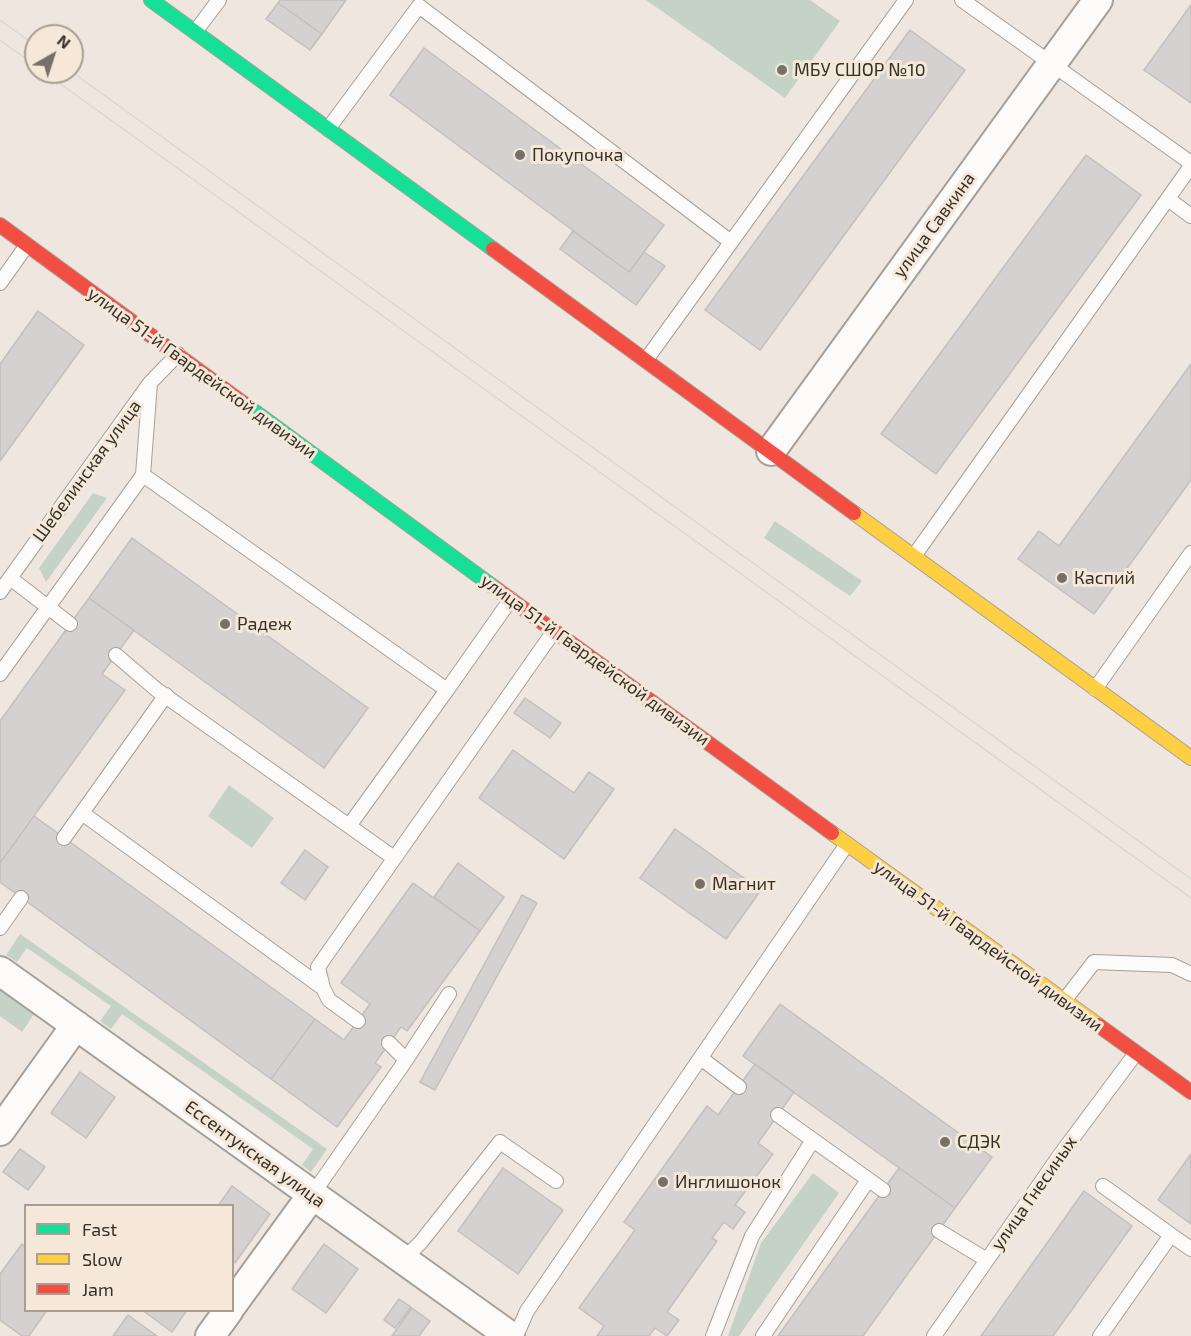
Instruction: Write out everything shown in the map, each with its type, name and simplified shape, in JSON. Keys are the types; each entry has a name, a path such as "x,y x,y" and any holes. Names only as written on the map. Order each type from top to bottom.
{"main road":[{"path":"151,0 1191,758"},
{"name":"улица 51-й Гвардейской дивизии","path":"0,225 554,631 1191,1092"}],"street":[{"name":"улица Савкина","path":"771,451 1098,0"},
{"name":"Ессентукская улица","path":"0,971 510,1336"},
{"path":"0,1131 76,1025"},
{"path":"234,1302 312,1195"},
{"path":"210,1336 228,1312"}],"lane":[{"path":"195,32 219,0"},
{"path":"646,360 906,0"},
{"path":"914,556 1191,164 962,0"},
{"path":"328,129 420,3 731,242"},
{"path":"1168,199 1191,216"},
{"path":"0,283 27,244"},
{"name":"Шебелинская улица","path":"0,592 150,383 178,354"},
{"path":"0,674 143,475 150,383"},
{"path":"143,475 447,690"},
{"path":"1095,688 1191,553"},
{"path":"10,578 70,624"},
{"path":"349,826 511,599"},
{"path":"358,1022 329,1000 323,988 318,967 554,631"},
{"path":"116,655 166,695 394,858"},
{"path":"64,838 166,695"},
{"path":"82,813 323,988"},
{"path":"516,1336 527,1311 702,1059 847,844"},
{"path":"0,928 4,912 21,898"},
{"path":"1064,1001 1094,962 1172,965 1191,974"},
{"path":"312,1195 449,994"},
{"path":"389,1043 406,1060"},
{"name":"улица Гнесиных","path":"934,1336 1060,1155 1136,1053"},
{"path":"702,1059 739,1087"},
{"path":"778,1115 883,1190"},
{"path":"713,1336 752,1236 813,1140"},
{"path":"404,1259 421,1242 500,1142 556,1181"},
{"path":"762,1336 868,1180"},
{"path":"1103,1186 1191,1249"},
{"path":"939,1231 987,1260"},
{"path":"1100,1336 1172,1235"}],"green space":[{"name":"МБУ СШОР №10","path":"646,0 810,0 840,21 785,98"},
{"path":"93,493 107,498 46,582 39,568"},
{"path":"775,521 862,581 850,596 764,538"},
{"path":"229,785 274,818 252,848 208,816"},
{"path":"20,934 327,1149 311,1172 302,1165 313,1149 122,1014 111,1029 100,1021 111,1006 27,948 17,962 6,955"},
{"path":"0,990 34,1014 22,1032 0,1016"},
{"path":"813,1173 839,1193 739,1336 728,1336 761,1243"}],"building":[{"path":"280,0 346,0 322,34 278,3"},
{"path":"278,3 322,34 310,50 266,19"},
{"path":"1191,5 1191,103 1144,70"},
{"path":"910,30 965,70 760,350 705,310"},
{"path":"424,48 664,225 629,272 390,95"},
{"path":"1086,155 1141,195 936,474 881,434"},
{"path":"573,231 629,272 644,252 665,266 636,305 560,249"},
{"path":"38,311 84,345 0,461 0,364"},
{"path":"1191,364 1191,480 1094,614 1018,559 1039,531 1059,546"},
{"path":"132,538 368,708 324,768 89,598"},
{"path":"89,598 134,630 102,674 125,690 0,863 0,721"},
{"path":"525,698 561,723 550,738 514,713"},
{"path":"513,750 574,793 589,772 614,789 564,859 479,798"},
{"path":"34,816 315,1019 271,1079 0,882 0,863"},
{"name":"Магнит","path":"675,829 761,890 726,939 640,878"},
{"path":"305,850 328,867 305,900 281,883"},
{"path":"458,863 504,897 480,931 434,897"},
{"path":"413,883 480,931 407,1031 401,1027 375,1063 381,1067 337,1127 271,1079 315,1019 344,1040 370,1004 341,983"},
{"path":"522,895 537,903 435,1090 420,1082"},
{"path":"780,1004 992,1157 955,1208 743,1056"},
{"path":"755,1064 794,1092 758,1143 773,1154 735,1205 745,1212 733,1229 724,1222 712,1238 717,1241 667,1312 679,1320 667,1336 655,1328 649,1336 597,1336 604,1326 579,1308 635,1230 624,1222 707,1106 718,1115"},
{"path":"80,1072 115,1097 86,1138 51,1113"},
{"path":"20,1149 45,1167 28,1190 3,1172"},
{"path":"1191,1154 1191,1224 1158,1200"},
{"path":"503,1168 563,1210 518,1274 458,1231"},
{"path":"899,1168 955,1208 863,1336 778,1336"},
{"path":"232,1186 270,1214 235,1263 234,1204 219,1204"},
{"path":"1084,1191 1132,1226 1053,1336 981,1336"},
{"path":"22,1244 24,1246 24,1312 46,1312 29,1336 22,1336 0,1320 0,1274"},
{"path":"324,1244 358,1269 326,1313 292,1289"},
{"path":"399,1299 411,1307 395,1328 384,1320"},
{"path":"412,1308 430,1321 419,1336 392,1336"},
{"path":"145,1312 186,1312 172,1332"},
{"path":"128,1315 157,1336 113,1336"}],"tram line":[{"path":"0,20 24,37"},
{"path":"0,40 24,57"},
{"path":"84,81 1191,879"},
{"path":"61,84 1191,898"}],"traffic: fast":[{"path":"151,0 493,249"},
{"path":"243,403 495,588"}],"traffic: slow":[{"path":"854,513 1191,758"},
{"path":"832,833 1098,1025"}],"traffic: jam":[{"path":"0,225 243,403"},
{"path":"493,249 854,513"},
{"path":"495,588 832,833"},
{"path":"1098,1025 1191,1092"}],"place":[{"name":"МБУ СШОР №10","path":"782,70"},
{"name":"Покупочка","path":"520,155"},
{"name":"Каспий","path":"1062,578"},
{"name":"Радеж","path":"225,624"},
{"name":"Магнит","path":"700,884"},
{"name":"СДЭК","path":"945,1142"},
{"name":"Инглишонок","path":"663,1182"}]}
